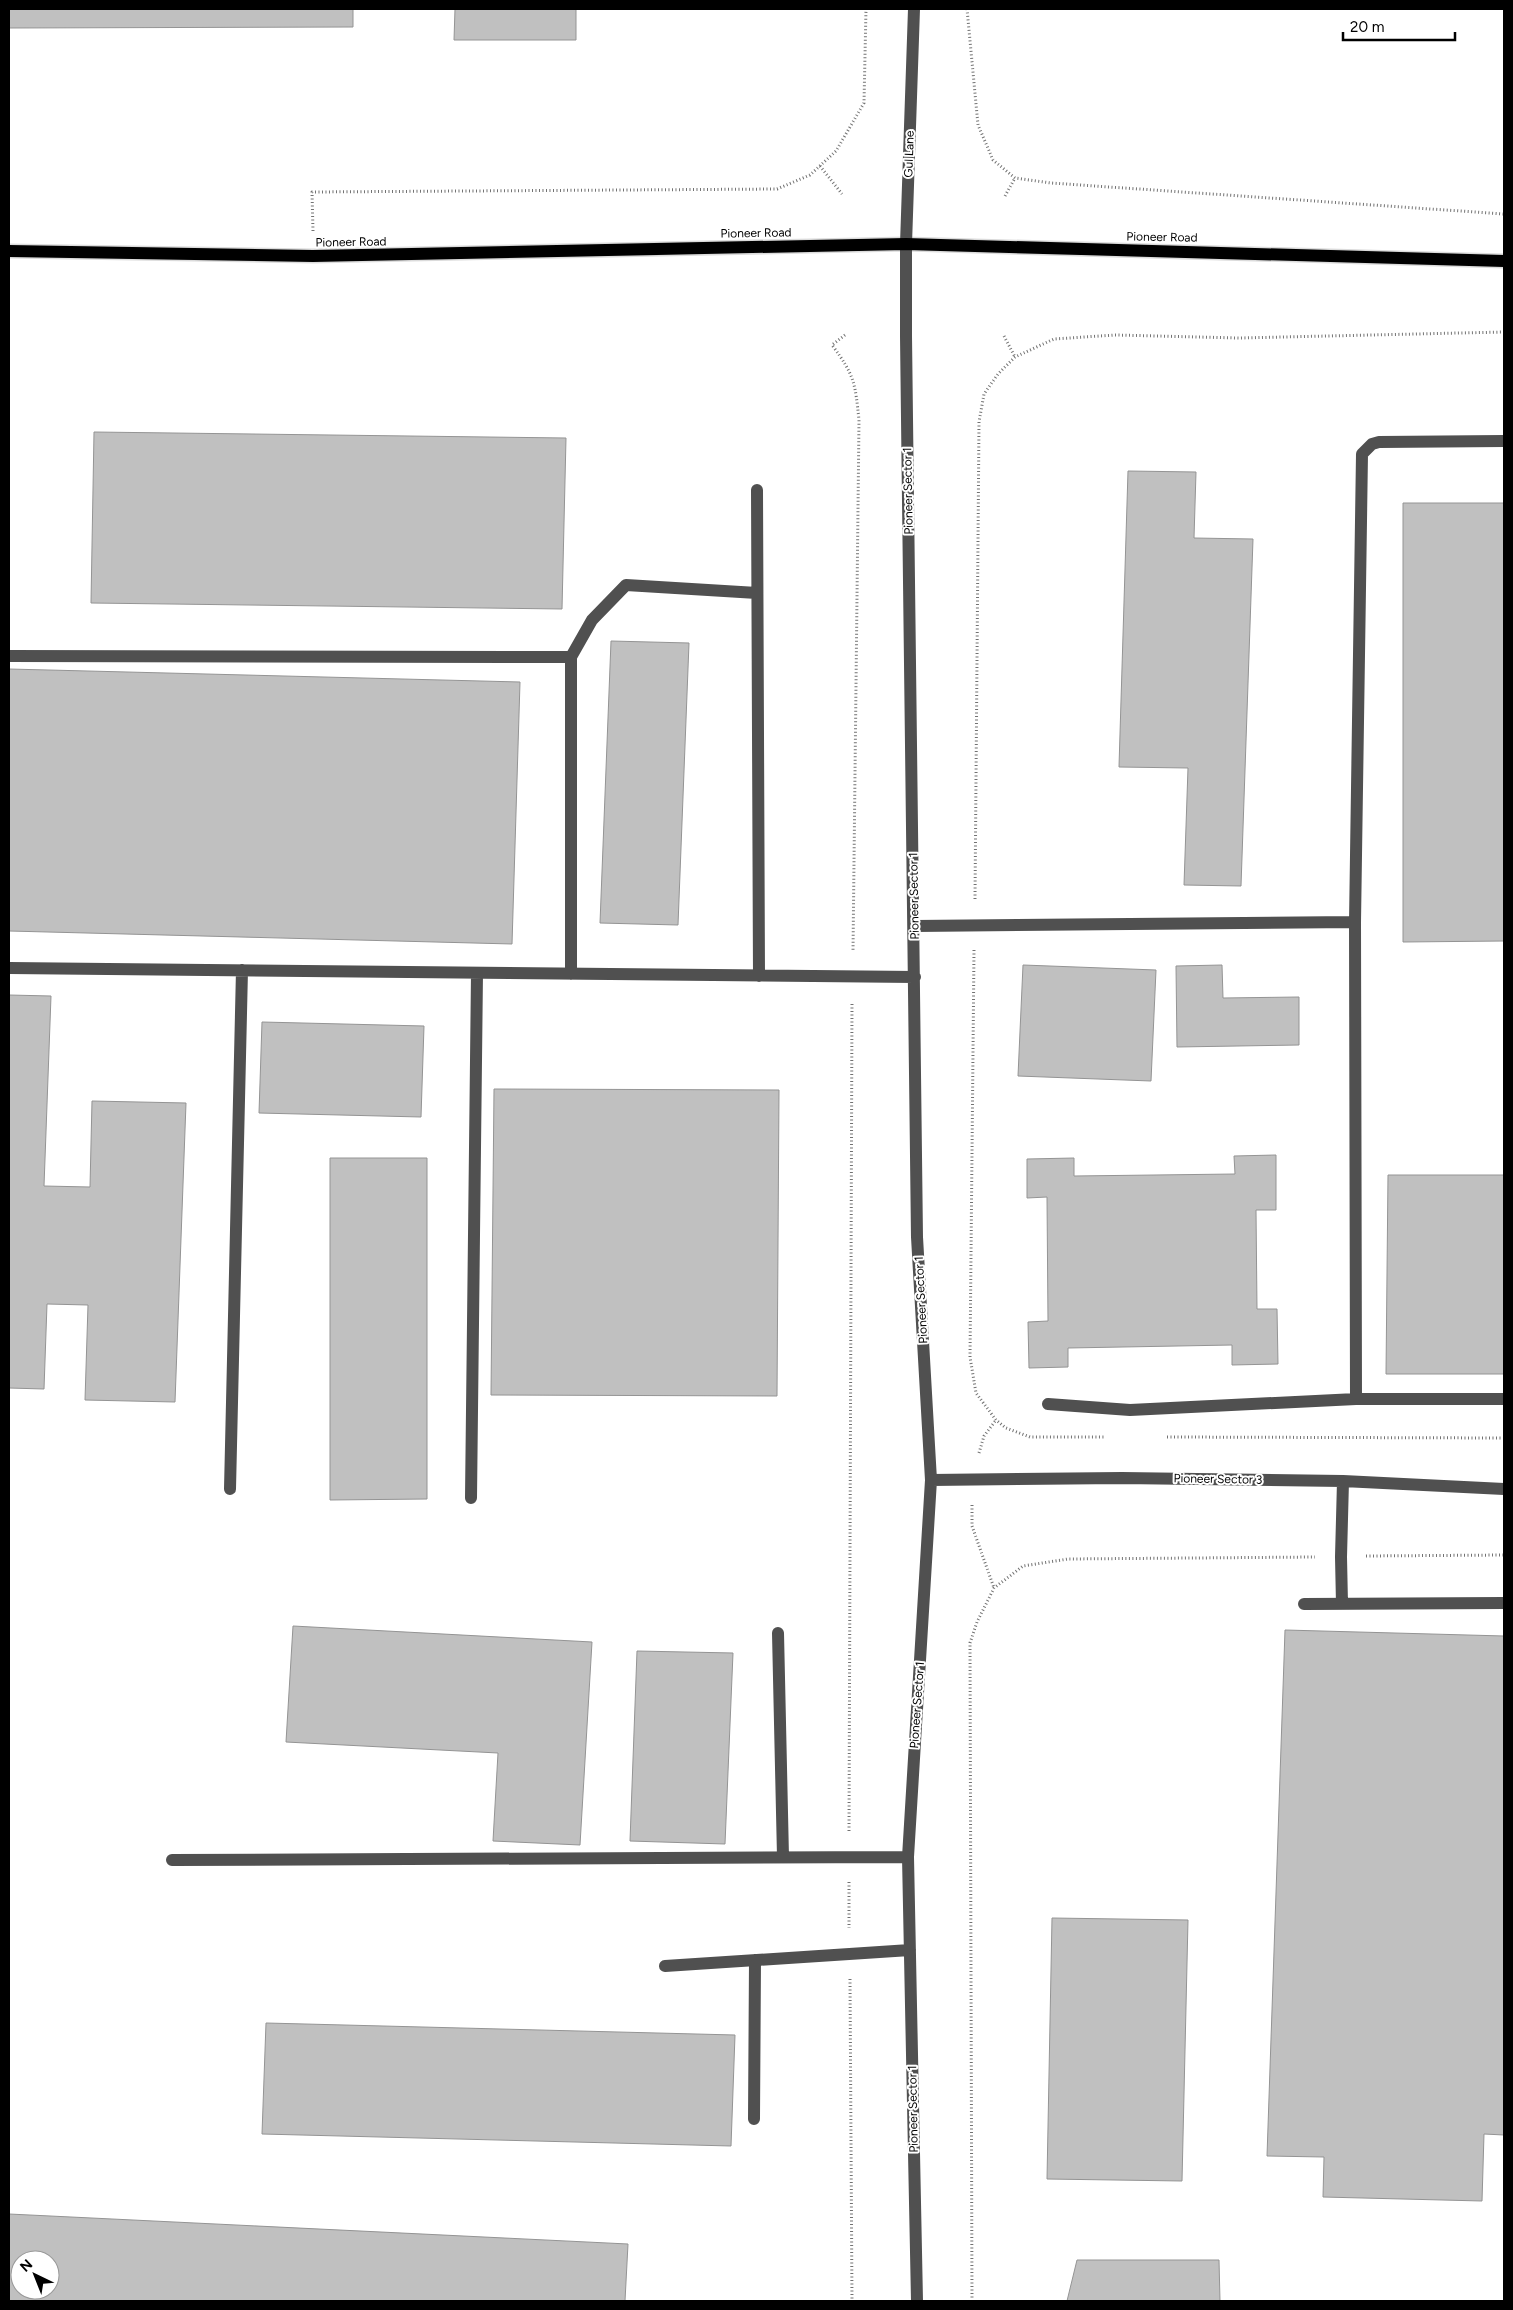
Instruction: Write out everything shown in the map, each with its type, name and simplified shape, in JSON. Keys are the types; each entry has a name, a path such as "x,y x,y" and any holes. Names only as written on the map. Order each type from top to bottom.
{"main road":[{"name":"Pioneer Road","path":"9,251 313,256 906,244 1504,260"}],"street":[{"name":"Gul Lane","path":"906,299 906,244 914,9"},
{"name":"Pioneer Sector 1","path":"906,299 915,926 917,1238 931,1480 908,1857 917,2301"},
{"path":"1356,1399 1355,922 1362,454 1372,444 1379,442 1504,442"},
{"path":"757,490 758,976"},
{"path":"571,974 571,657 592,620 626,585 757,593"},
{"path":"9,656 571,657"},
{"path":"915,926 1355,922"},
{"path":"9,968 915,977"},
{"path":"230,1490 242,970"},
{"path":"471,1498 477,973"},
{"path":"1048,1404 1130,1410 1356,1399 1504,1399"},
{"name":"Pioneer Sector 3","path":"931,1480 1122,1478 1344,1481 1504,1489"},
{"path":"1342,1604 1341,1556 1344,1481"},
{"path":"1304,1604 1504,1603"},
{"path":"778,1633 783,1857"},
{"path":"172,1860 908,1857"},
{"path":"665,1966 910,1950"},
{"path":"754,2119 756,1960"}],"path":[{"path":"313,256 312,192 777,189 810,175 836,151 864,103 866,9"},
{"path":"966,9 978,125 993,160 1014,178 1051,183 1504,214"},
{"path":"820,166 842,194"},
{"path":"1006,196 1014,178"},
{"path":"1109,1437 1030,1436 1006,1428 996,1420 976,1393 970,1357 979,422 984,394 998,374 1015,357 1054,339 1115,335 1239,338 1504,332"},
{"path":"845,335 832,345 856,382 859,420 852,977 849,1858 852,2301"},
{"path":"1004,336 1015,357"},
{"path":"1158,1437 1504,1438"},
{"path":"972,2301 970,1643 977,1622 994,1588 1023,1566 1068,1559 1504,1555"}],"building":[{"path":"9,9 353,9 353,27 9,28"},
{"path":"455,9 576,9 576,40 454,40"},
{"path":"94,432 566,438 562,609 91,603"},
{"path":"1128,471 1196,472 1194,538 1253,539 1241,886 1184,885 1188,768 1119,767"},
{"path":"1403,503 1504,503 1504,941 1403,942"},
{"path":"611,641 689,643 678,925 600,923"},
{"path":"9,669 520,682 512,944 9,931"},
{"path":"1023,965 1156,970 1151,1081 1018,1076"},
{"path":"1222,965 1223,998 1299,997 1299,1045 1177,1047 1176,966"},
{"path":"9,995 51,996 44,1186 90,1187 92,1101 186,1103 175,1402 85,1400 88,1305 47,1304 44,1389 9,1388"},
{"path":"262,1022 424,1026 421,1117 259,1113"},
{"path":"494,1089 779,1090 777,1396 491,1395"},
{"path":"1276,1155 1276,1210 1256,1210 1257,1309 1277,1309 1278,1364 1232,1365 1232,1345 1068,1348 1068,1367 1029,1368 1028,1322 1048,1321 1047,1197 1027,1198 1027,1159 1074,1158 1074,1176 1235,1174 1234,1156"},
{"path":"330,1158 427,1158 427,1499 330,1500"},
{"path":"1388,1175 1504,1175 1504,1374 1386,1374"},
{"path":"293,1626 592,1642 580,1845 493,1841 498,1753 286,1742"},
{"path":"1285,1630 1504,1636 1504,2135 1484,2134 1482,2201 1323,2197 1324,2157 1267,2156"},
{"path":"637,1651 733,1653 725,1844 630,1841"},
{"path":"1052,1918 1188,1920 1182,2181 1047,2179"},
{"path":"266,2023 735,2035 731,2146 262,2134"},
{"path":"9,2214 628,2244 625,2301 9,2301"},
{"path":"1077,2260 1219,2260 1220,2301 1067,2301"}]}
